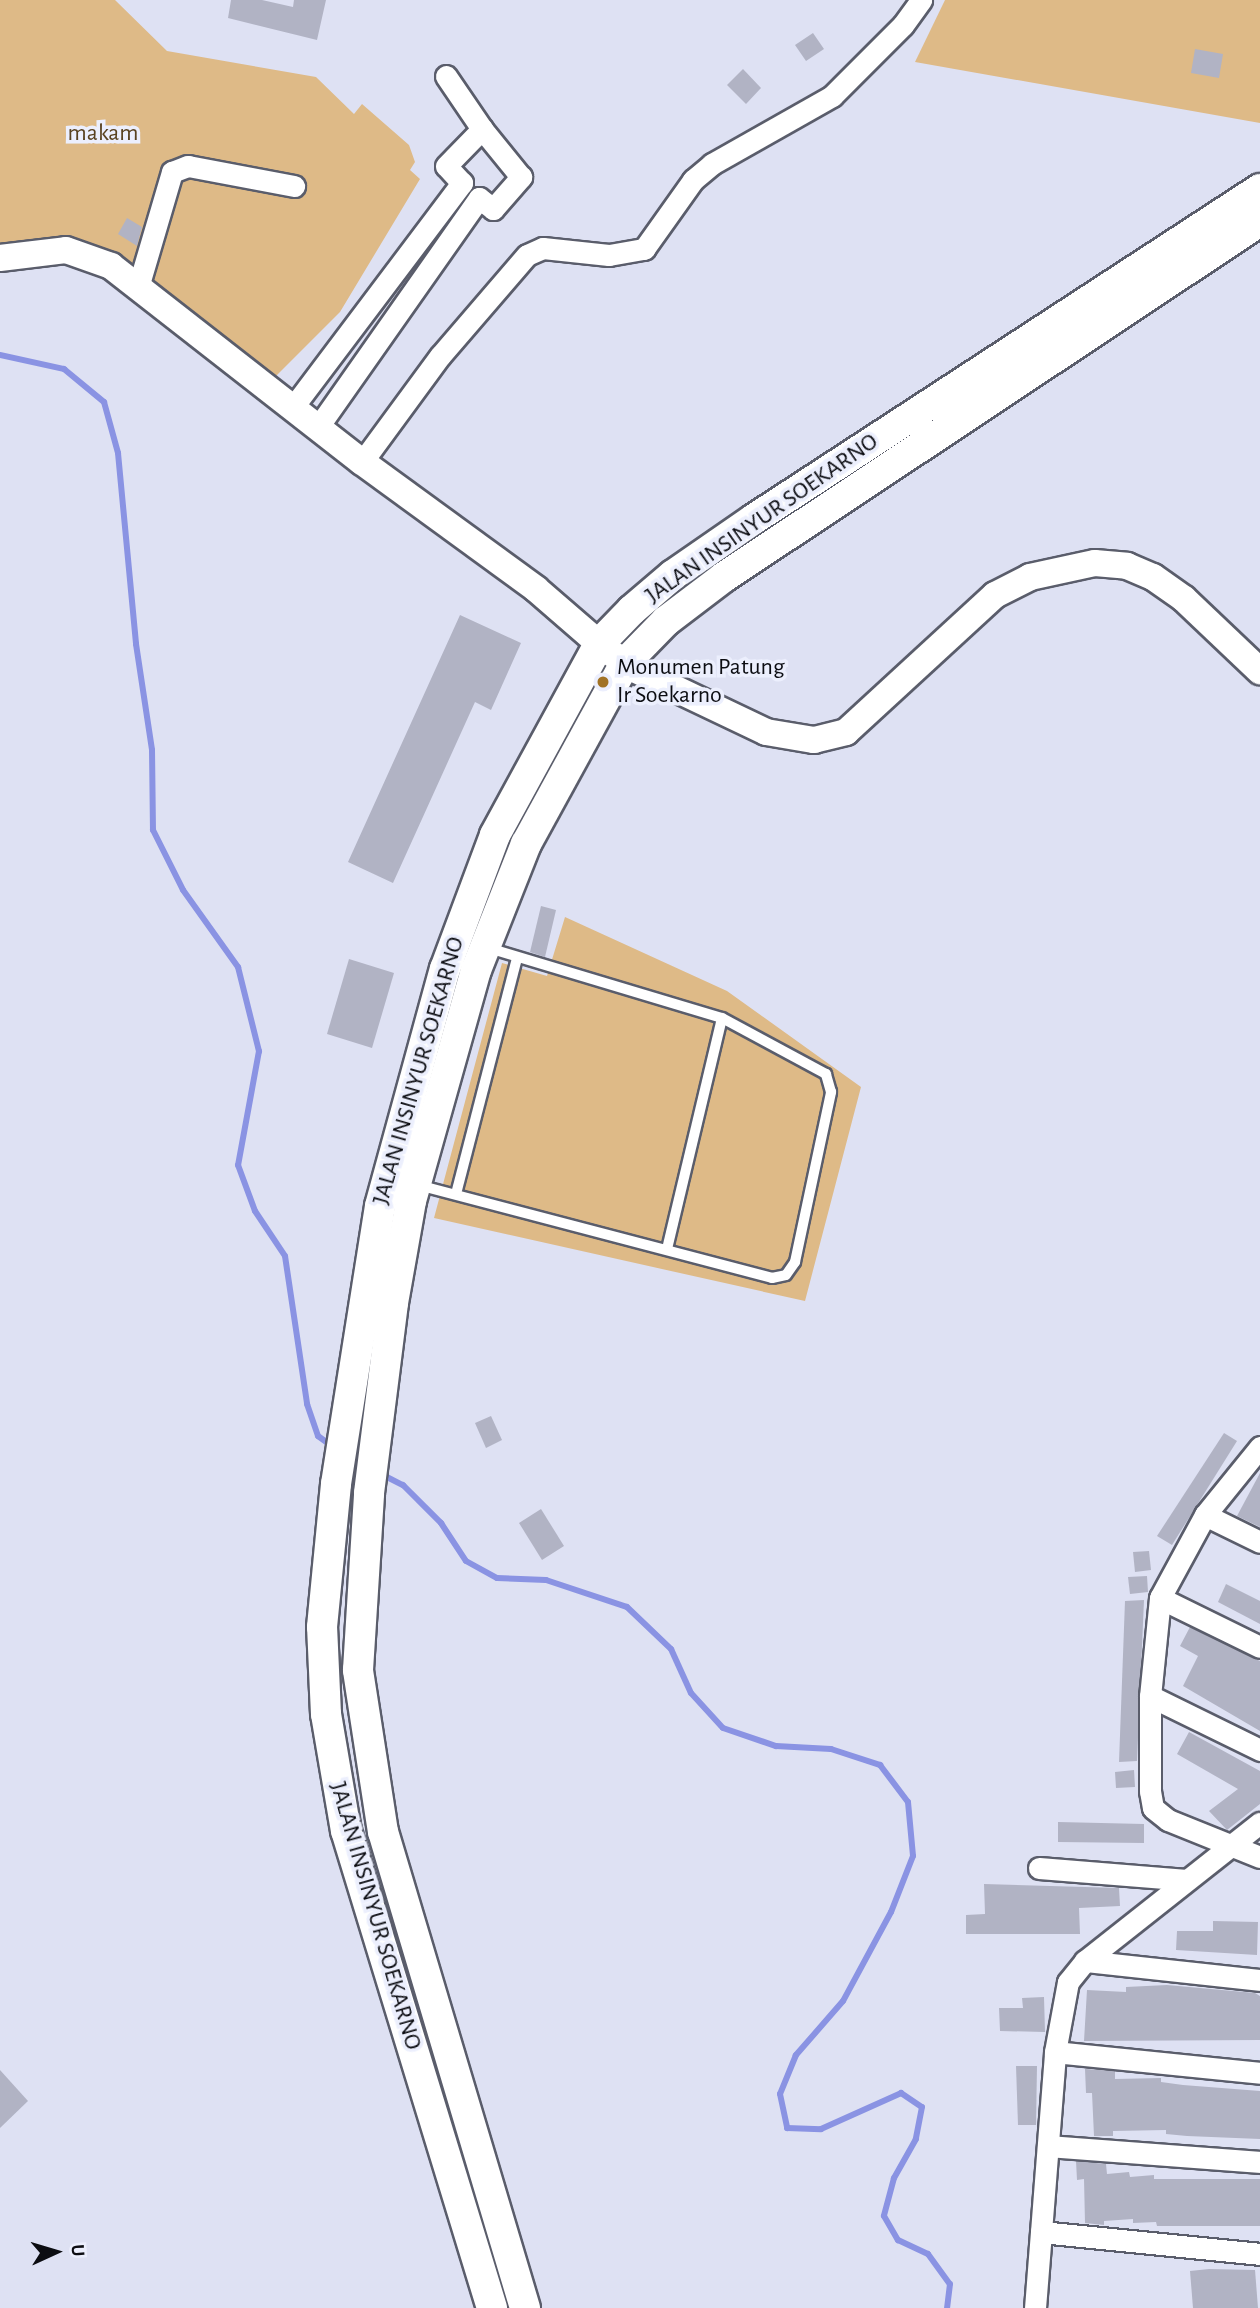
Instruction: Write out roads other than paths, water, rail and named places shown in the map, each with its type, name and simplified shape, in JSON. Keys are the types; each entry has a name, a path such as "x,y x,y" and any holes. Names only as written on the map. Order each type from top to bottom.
{"main road":[{"name":"JALAN INSINYUR SOEKARNO","path":"492,2308 346,1831 334,1771 322,1627 345,1425 380,1206 445,969 495,835 599,644 643,600 708,551 1260,189"},
{"name":"JALAN INSINYUR SOEKARNO","path":"525,2308 374,1791 358,1670 369,1493 393,1303 416,1184 485,947 526,844 625,663 666,621 724,577 1260,221"},
{"path":"345,1425 378,1428"}],"street":[{"path":"362,462 440,356 527,255 543,248 609,255 644,249 693,180 712,164 832,96 903,26 920,0"},
{"path":"446,76 482,129 521,177 493,209 446,166 482,129"},
{"path":"139,284 173,172 188,166 294,186"},
{"path":"293,407 462,183"},
{"path":"318,426 479,198"},
{"path":"0,258 50,251 82,252 139,284 362,462 536,589 625,663 766,732 790,738 832,738 870,714 978,608 1012,584 1056,570 1112,563 1153,577 1185,600 1260,671"},
{"path":"1260,1447 1205,1515 1160,1598 1150,1696 1153,1808 1168,1820 1260,1857"},
{"path":"1205,1515 1260,1542"},
{"path":"1160,1598 1260,1647"},
{"path":"1150,1696 1260,1751"},
{"path":"1035,2308 1055,2052 1068,1982 1085,1961 1260,1823"},
{"path":"1039,1868 1187,1880"},
{"path":"1085,1961 1260,1980"},
{"path":"1055,2052 1260,2073"},
{"path":"1048,2146 1260,2162"},
{"path":"1041,2232 1260,2253"}],"lane":[{"path":"416,1184 772,1278 786,1275 795,1262 830,1082 801,1058 722,1018 485,947"},
{"path":"456,1194 517,958"},
{"path":"667,1249 722,1018"}],"waterway":[{"path":"0,355 64,369 104,402 118,453 136,644 152,750 153,830 183,890 238,967 259,1051 238,1165 255,1211 285,1256 307,1404 318,1436 332,1446"},
{"path":"381,1474 403,1485 441,1523 466,1561 497,1578 546,1580 627,1607 671,1649 691,1693 723,1728 776,1746 831,1749 880,1765 908,1802 913,1856 891,1912 843,2001 796,2055 780,2094 787,2128 821,2129 901,2093 922,2107 916,2139 894,2178 884,2216 898,2240 928,2254 950,2284 947,2308"}],"place":[{"name":"Monumen Patung Ir Soekarno","path":"603,682"}],"park label":[{"name":"makam","path":"103,134"}]}
